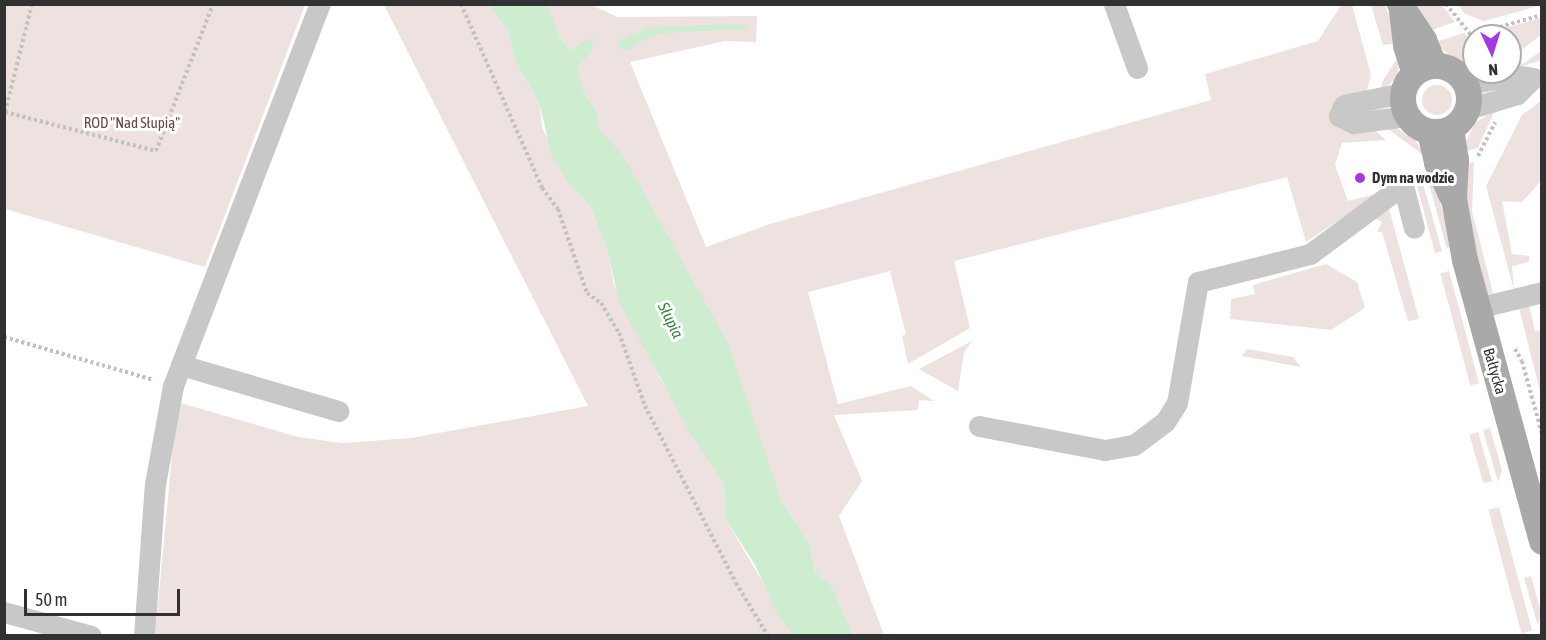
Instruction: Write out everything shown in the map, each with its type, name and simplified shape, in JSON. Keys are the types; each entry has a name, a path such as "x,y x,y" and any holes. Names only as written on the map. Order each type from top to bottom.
{"main road":[{"path":"1401,7 1424,40 1415,87 1440,130 1467,97 1448,68 1415,87"},
{"name":"Bałtycka","path":"1440,130 1456,160 1454,199 1477,308 1542,542"}],"street":[{"path":"144,636 155,484 173,386 320,4"},
{"path":"1114,4 1137,68"},
{"path":"1467,97 1517,94 1537,76"},
{"path":"979,426 1105,450 1134,445 1165,422 1177,403 1198,282 1310,254 1403,185 1414,228"},
{"path":"1477,308 1542,292"},
{"path":"181,365 338,411"},
{"path":"4,612 91,636"}],"path":[{"path":"32,4 5,112 156,151 213,4"},
{"path":"461,4 542,188 566,226 587,293 601,303 619,333 645,406 662,432 736,583 768,636"},
{"path":"1446,4 1462,24"},
{"path":"1514,24 1542,15"},
{"path":"1477,162 1497,117"},
{"path":"4,338 173,386"},
{"path":"1511,343 1522,360 1542,434"}],"green space":[{"name":"ROD \"Nad Słupią\"","path":"4,5 305,5 205,267 5,209"},
{"path":"384,5 489,5 507,29 515,61 540,105 542,127 571,187 590,206 608,253 614,285 661,380 724,484 725,518 794,635 155,636 177,402 298,437 342,443 411,438 588,406"},
{"path":"548,5 591,5 618,17 757,16 756,42 725,41 630,62 706,247 770,224 1211,100 1205,74 1318,41 1341,5 1352,5 1371,75 1366,93 1373,129 1386,140 1342,143 1335,165 1348,201 1379,193 1306,242 1287,177 954,261 970,328 908,364 902,336 906,334 890,271 808,292 838,404 911,386 934,401 919,400 918,410 834,415 862,481 839,516 884,635 854,635 831,585 815,571 810,545 782,502 727,343 622,155 599,129 597,112 583,90 571,50 560,38"},
{"path":"1371,5 1385,5 1398,43 1383,45"},
{"path":"1417,5 1442,5 1455,22 1429,31"},
{"path":"1458,5 1542,5 1484,21 1465,14"},
{"path":"1541,18 1541,35 1522,50 1522,24 1520,24"},
{"path":"1462,34 1462,67 1435,42"},
{"path":"1541,51 1541,60 1522,66 1522,63"},
{"path":"1399,56 1398,77 1380,92 1382,82"},
{"path":"1437,85 1448,89 1452,100 1448,111 1437,115 1426,111 1422,100 1426,89"},
{"path":"1541,101 1541,181 1522,202 1502,201 1512,254 1529,256 1529,262 1512,266 1514,290 1486,186 1522,115"},
{"path":"1495,110 1478,148 1461,152 1475,123"},
{"path":"1395,127 1415,140 1426,157 1388,129"},
{"path":"1474,162 1472,211 1494,297 1486,294 1471,234 1463,164"},
{"path":"1431,171 1452,244 1447,249 1427,177"},
{"path":"1414,175 1422,180 1442,251 1435,253"},
{"path":"1388,205 1419,319 1408,321 1382,232 1377,232 1382,222 1373,217"},
{"path":"1326,264 1357,282 1365,308 1331,330 1230,319 1231,299 1255,294 1253,285"},
{"path":"1449,271 1479,383 1470,385 1440,273"},
{"path":"1529,305 1535,331 1541,330 1541,395 1519,308"},
{"path":"972,341 964,353 958,391 919,369"},
{"path":"1247,349 1293,357 1301,367 1242,356"},
{"path":"1490,428 1502,470 1498,482 1483,430"},
{"path":"1478,432 1492,481 1483,484 1469,434"},
{"path":"1499,507 1532,631 1522,633 1488,510"},
{"path":"1531,576 1541,612 1538,626 1524,578"}],"water":[{"name":"Słupia","path":"489,5 548,5 560,38 571,50 593,37 592,52 577,67 583,90 597,112 599,129 622,154 728,343 782,502 810,545 815,571 831,585 854,635 794,635 778,615 755,565 725,518 724,484 691,434 619,302 608,253 590,206 571,187 551,154 540,105 515,61 507,29"},
{"path":"747,25 747,29 666,33 647,38 628,50 622,49 616,42 647,28"}],"place":[{"name":"Dym na wodzie","path":"1360,178"}]}
